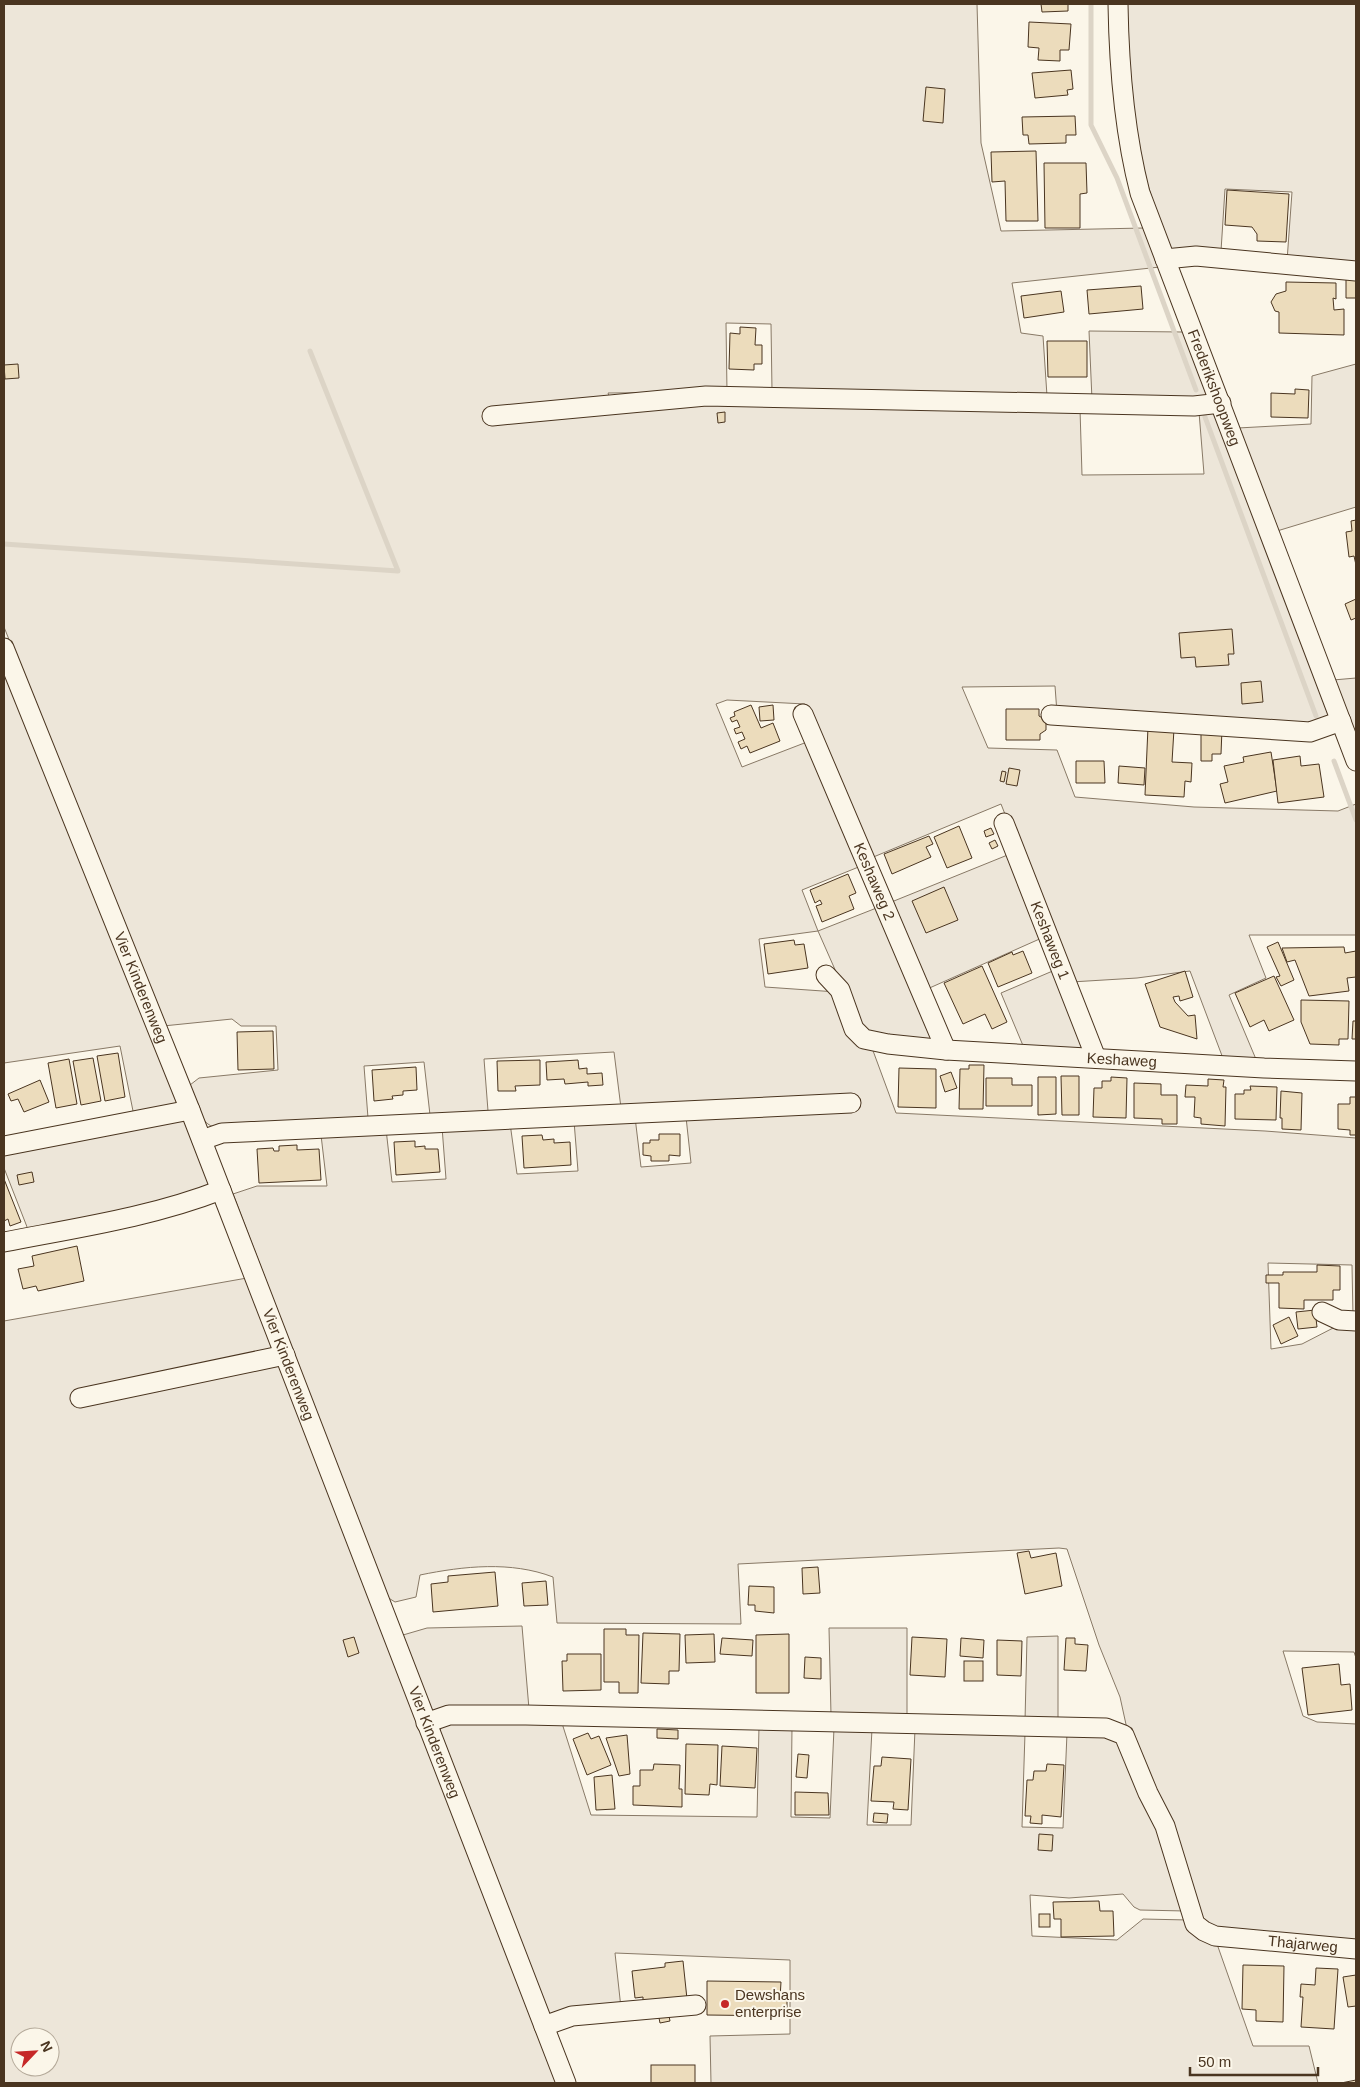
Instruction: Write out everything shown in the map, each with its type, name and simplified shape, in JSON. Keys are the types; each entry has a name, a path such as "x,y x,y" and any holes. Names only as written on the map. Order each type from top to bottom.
{"street":[{"name":"Frederikshoopweg","path":"1118,4 1126,124 1131,158 1140,193 1356,761"},
{"path":"1165,258 1196,256 1356,271"},
{"path":"492,416 706,396 1194,406 1221,404"},
{"name":"Vier Kinderenweg","path":"4,648 202,1140 566,2083"},
{"name":"Keshaweg 2","path":"803,714 946,1050"},
{"path":"1051,715 1310,732 1341,721"},
{"name":"Keshaweg 1","path":"1004,823 1096,1058"},
{"name":"Keshaweg","path":"826,975 840,990 854,1029 864,1039 888,1044 946,1050 1264,1068 1356,1071"},
{"path":"202,1140 222,1133 850,1103"},
{"path":"4,1146 190,1110"},
{"path":"4,1242 87,1226 191,1202 221,1190"},
{"path":"1322,1312 1339,1320 1356,1321"},
{"path":"80,1398 285,1355"},
{"name":"Thajarweg","path":"426,1723 449,1715 516,1715 1106,1728 1124,1735 1148,1793 1166,1826 1195,1924 1215,1936 1356,1949"},
{"path":"544,2026 572,2016 696,2005"}],"shaded area":[{"path":"4,4 977,4 981,143 1001,231 1144,228 1160,267 1012,283 1021,333 1043,336 1047,396 772,391 771,324 726,323 727,392 608,393 612,403 1080,409 1082,475 1204,474 1199,412 1214,408 1329,717 1312,726 1057,713 1055,686 962,687 988,748 1057,750 1075,797 1194,807 1338,811 1356,804 1356,935 1249,935 1266,978 1229,995 1258,1064 1224,1061 1190,971 1137,978 1071,982 1001,804 871,858 805,704 727,700 716,704 742,767 807,742 861,866 802,890 818,931 759,939 765,987 837,992 872,1048 896,1113 1265,1131 1356,1138 1356,1317 1353,1317 1352,1265 1268,1263 1271,1349 1302,1344 1337,1326 1356,1327 1356,1658 1354,1652 1283,1651 1303,1716 1317,1722 1356,1724 1356,1945 1207,1928 1127,1729 1120,1697 1099,1645 1067,1549 738,1564 741,1624 557,1623 553,1577 537,1572 504,1567 470,1567 420,1575 416,1597 395,1602 387,1597 233,1194 257,1186 327,1186 321,1135 386,1129 392,1182 446,1179 442,1127 510,1123 517,1174 578,1171 574,1121 635,1117 641,1167 691,1163 686,1117 621,1108 614,1052 484,1059 488,1111 430,1115 424,1062 364,1066 368,1118 217,1128 211,1126 202,1117 190,1085 199,1078 278,1070 276,1026 241,1026 232,1019 163,1026 4,627"},
{"path":"1124,4 1356,4 1356,270 1287,261 1292,192 1225,189 1221,251 1170,255 1140,160 1132,123"},
{"path":"1089,331 1183,332 1207,396 1192,402 1092,400"},
{"path":"1356,364 1356,507 1277,531 1238,428 1311,424 1312,376"},
{"path":"4,670 178,1103 134,1116 120,1046 4,1063"},
{"path":"1356,678 1356,741 1333,680"},
{"path":"1010,854 1044,937 925,990 889,903"},
{"path":"879,907 939,1045 863,1033 818,931"},
{"path":"1055,970 1090,1052 1024,1048 1001,993"},
{"path":"183,1118 212,1187 208,1191 29,1232 4,1168 4,1154"},
{"path":"247,1278 559,2083 4,2083 4,1321"},
{"path":"522,1626 529,1709 432,1714 403,1635 427,1628"},
{"path":"829,1628 907,1628 907,1716 831,1715"},
{"path":"1058,1636 1058,1721 1025,1721 1027,1637"},
{"path":"561,1720 591,1815 757,1817 759,1726 792,1727 791,1817 830,1818 834,1728 872,1729 867,1825 911,1825 915,1729 1025,1733 1022,1827 1063,1828 1067,1733 1094,1733 1123,1743 1147,1801 1185,1911 1140,1910 1134,1907 1123,1894 1069,1898 1030,1895 1032,1936 1117,1940 1143,1919 1188,1920 1217,1944 1253,2046 1309,2046 1318,2083 711,2083 710,2036 790,2034 790,1960 615,1953 621,2008 548,2019 440,1732 441,1726 446,1722"}],"building":[{"path":"1041,4 1068,4 1068,11 1042,12"},
{"path":"1029,22 1071,24 1069,50 1060,50 1060,61 1038,60 1039,48 1028,47"},
{"path":"1071,70 1073,89 1067,90 1068,95 1035,98 1032,73"},
{"path":"926,87 945,89 943,123 923,121"},
{"path":"1075,116 1076,135 1066,135 1066,143 1029,144 1028,135 1023,135 1022,117"},
{"path":"1036,151 1038,221 1006,221 1005,181 992,182 991,152"},
{"path":"1044,163 1086,163 1087,193 1080,194 1080,228 1045,228"},
{"path":"1227,190 1289,194 1286,242 1257,241 1257,234 1252,227 1225,225"},
{"path":"1346,278 1356,279 1356,298 1346,298"},
{"path":"1286,282 1336,283 1336,299 1333,298 1334,310 1344,309 1344,335 1279,333 1279,312 1275,311 1271,302 1276,294 1286,291"},
{"path":"1141,286 1143,309 1089,314 1087,290"},
{"path":"1061,291 1064,312 1024,318 1021,296"},
{"path":"740,327 756,328 755,345 762,345 762,364 754,364 754,370 729,369 730,333 740,334"},
{"path":"1047,341 1087,341 1087,377 1048,377"},
{"path":"18,364 19,378 5,379 4,365"},
{"path":"1295,389 1309,390 1308,418 1271,417 1271,393 1295,394"},
{"path":"725,412 725,422 718,423 717,413"},
{"path":"1356,520 1356,565 1354,556 1349,557 1346,532 1352,531 1351,521"},
{"path":"1356,599 1356,618 1351,620 1345,604"},
{"path":"1232,629 1234,654 1228,654 1229,665 1196,667 1195,657 1181,658 1179,633"},
{"path":"1261,681 1263,702 1242,704 1241,683"},
{"path":"751,705 761,728 773,723 780,741 750,753 747,746 741,749 738,742 745,739 742,732 736,734 734,729 740,727 737,720 732,722 730,718 735,716 734,712"},
{"path":"773,705 774,720 760,721 759,707"},
{"path":"1006,709 1039,709 1039,716 1046,720 1046,730 1040,734 1040,740 1006,740"},
{"path":"1148,727 1174,729 1172,762 1192,763 1191,782 1185,781 1184,797 1145,795"},
{"path":"1201,729 1222,729 1221,754 1212,754 1212,761 1201,761"},
{"path":"1271,752 1277,791 1225,803 1220,784 1228,782 1224,766 1244,762 1243,757"},
{"path":"1300,756 1301,766 1319,764 1324,797 1278,803 1273,760"},
{"path":"1076,761 1104,761 1105,783 1076,783"},
{"path":"1119,766 1145,768 1144,785 1118,783"},
{"path":"1009,768 1020,770 1017,786 1006,784"},
{"path":"1002,771 1006,772 1004,782 1000,781"},
{"path":"959,826 972,858 947,868 934,837"},
{"path":"991,828 994,834 986,837 984,831"},
{"path":"929,836 933,844 926,847 931,857 892,874 884,854"},
{"path":"995,840 998,846 992,849 989,843"},
{"path":"848,874 856,893 849,896 854,909 822,922 816,906 822,904 820,900 815,903 810,890"},
{"path":"944,887 958,920 926,933 912,901"},
{"path":"794,940 795,945 804,944 808,968 768,974 764,944"},
{"path":"1278,942 1294,980 1281,986 1276,977 1280,976 1267,947"},
{"path":"1344,947 1345,953 1356,951 1356,977 1347,978 1349,991 1309,996 1295,960 1287,962 1282,948"},
{"path":"1023,951 1032,973 998,987 988,963 1012,952 1013,955"},
{"path":"982,966 1007,1022 992,1029 985,1014 963,1024 944,983"},
{"path":"1185,971 1193,997 1180,1001 1179,996 1173,997 1175,1002 1188,1016 1195,1015 1197,1039 1160,1027 1145,984"},
{"path":"1274,976 1294,1020 1269,1031 1264,1020 1250,1027 1235,993"},
{"path":"1301,1000 1349,1001 1348,1039 1339,1039 1339,1045 1310,1044 1301,1022"},
{"path":"1353,1021 1356,1021 1356,1039 1352,1039"},
{"path":"273,1031 274,1069 238,1070 237,1032"},
{"path":"118,1053 125,1097 105,1101 97,1056"},
{"path":"93,1058 101,1101 81,1105 73,1061"},
{"path":"69,1059 77,1104 56,1108 48,1063"},
{"path":"540,1060 540,1085 515,1086 516,1091 498,1091 497,1061"},
{"path":"578,1060 579,1069 587,1068 587,1074 602,1073 603,1085 588,1086 588,1082 565,1084 564,1079 547,1080 546,1062"},
{"path":"969,1065 984,1065 983,1109 959,1109 960,1069 969,1069"},
{"path":"416,1067 417,1090 403,1091 403,1095 392,1096 393,1099 374,1101 372,1070"},
{"path":"899,1068 936,1069 936,1108 898,1107"},
{"path":"951,1072 957,1088 945,1092 940,1076"},
{"path":"1061,1076 1079,1076 1079,1115 1062,1115"},
{"path":"1038,1077 1056,1077 1056,1114 1038,1115"},
{"path":"1111,1077 1127,1078 1126,1118 1093,1117 1094,1088 1102,1088 1102,1081 1111,1081"},
{"path":"986,1078 1012,1078 1012,1085 1032,1085 1032,1106 986,1106"},
{"path":"1208,1079 1224,1080 1223,1087 1226,1087 1225,1126 1201,1124 1201,1118 1194,1117 1195,1097 1185,1097 1186,1085 1208,1086"},
{"path":"40,1080 49,1102 24,1112 18,1099 11,1101 8,1094"},
{"path":"1134,1083 1161,1084 1161,1095 1177,1095 1177,1124 1162,1124 1162,1119 1134,1118"},
{"path":"1250,1086 1277,1087 1276,1120 1235,1119 1235,1094 1244,1094 1244,1090 1251,1090"},
{"path":"1281,1091 1302,1093 1301,1130 1282,1129 1282,1118 1280,1118"},
{"path":"1350,1097 1356,1097 1356,1135 1350,1135 1350,1130 1338,1129 1338,1104 1350,1104"},
{"path":"659,1134 680,1134 680,1156 669,1155 669,1161 651,1161 651,1156 643,1155 643,1143 650,1143 650,1140 659,1140"},
{"path":"542,1135 543,1140 554,1139 554,1143 570,1142 571,1165 524,1168 522,1136"},
{"path":"415,1141 415,1147 425,1146 425,1149 438,1149 440,1172 396,1175 394,1142"},
{"path":"297,1145 297,1150 319,1149 321,1180 259,1183 257,1149 273,1148 274,1151 279,1151 279,1146"},
{"path":"32,1172 34,1182 19,1185 17,1175"},
{"path":"4,1179 21,1222 10,1226 8,1219 4,1221"},
{"path":"77,1246 84,1281 38,1291 36,1286 23,1289 18,1269 34,1266 32,1256"},
{"path":"1317,1265 1340,1266 1340,1290 1333,1290 1333,1300 1304,1300 1304,1309 1279,1308 1279,1283 1266,1283 1266,1275 1283,1275 1283,1272 1317,1272"},
{"path":"1315,1310 1317,1327 1298,1329 1296,1312"},
{"path":"1289,1317 1298,1336 1281,1344 1273,1325"},
{"path":"1029,1551 1031,1558 1056,1553 1062,1586 1025,1594 1017,1553"},
{"path":"818,1567 820,1593 803,1594 802,1568"},
{"path":"495,1572 498,1606 433,1612 431,1584 448,1582 448,1576"},
{"path":"546,1581 548,1605 524,1606 522,1583"},
{"path":"749,1586 774,1587 774,1613 755,1611 755,1605 748,1605"},
{"path":"604,1629 626,1629 626,1635 639,1635 638,1693 619,1693 619,1682 604,1682"},
{"path":"643,1633 680,1634 679,1671 669,1671 669,1684 641,1683"},
{"path":"714,1634 715,1662 686,1663 685,1635"},
{"path":"789,1634 789,1693 756,1693 756,1635"},
{"path":"354,1637 359,1653 348,1657 343,1640"},
{"path":"912,1637 947,1639 945,1677 910,1675"},
{"path":"722,1638 753,1640 752,1656 720,1654"},
{"path":"961,1638 984,1640 983,1658 960,1656"},
{"path":"1066,1638 1075,1638 1075,1644 1088,1645 1086,1671 1064,1670"},
{"path":"997,1640 1022,1641 1021,1676 997,1675"},
{"path":"567,1654 601,1654 601,1690 563,1691 562,1661 567,1661"},
{"path":"805,1657 821,1658 821,1679 804,1678"},
{"path":"964,1661 983,1661 983,1681 964,1681"},
{"path":"1339,1664 1341,1685 1350,1684 1352,1710 1308,1715 1302,1668"},
{"path":"657,1729 678,1730 678,1739 657,1738"},
{"path":"588,1733 591,1739 599,1736 611,1765 587,1775 573,1739"},
{"path":"627,1735 630,1774 619,1776 606,1738"},
{"path":"686,1744 718,1745 717,1785 710,1784 709,1795 685,1794"},
{"path":"722,1746 757,1748 755,1788 720,1786"},
{"path":"798,1754 809,1755 807,1778 796,1777"},
{"path":"882,1757 911,1759 908,1810 893,1809 894,1802 871,1801 874,1766 881,1766"},
{"path":"654,1764 680,1765 679,1789 682,1789 682,1807 633,1805 633,1786 640,1786 640,1770 653,1770"},
{"path":"1047,1764 1064,1765 1061,1817 1042,1815 1042,1824 1030,1823 1031,1816 1025,1816 1027,1780 1033,1780 1034,1771 1046,1771"},
{"path":"612,1775 615,1809 596,1810 594,1777"},
{"path":"795,1792 828,1793 829,1815 795,1815"},
{"path":"874,1813 888,1814 887,1823 873,1822"},
{"path":"1039,1834 1053,1835 1052,1851 1038,1850"},
{"path":"1099,1901 1100,1911 1113,1911 1114,1936 1061,1937 1061,1919 1054,1919 1053,1902"},
{"path":"1039,1914 1050,1914 1050,1927 1039,1927"},
{"path":"683,1961 687,1999 643,2004 643,1997 635,1998 632,1971 665,1967 665,1963"},
{"path":"1243,1965 1284,1966 1283,2022 1256,2021 1256,2010 1242,2009"},
{"path":"1316,1968 1338,1969 1334,2029 1301,2027 1303,1997 1300,1997 1301,1984 1315,1985"},
{"path":"1356,1975 1356,2006 1348,2007 1343,1977"},
{"path":"707,1981 781,1982 780,1998 787,1998 787,2016 707,2015"},
{"path":"668,2011 670,2021 660,2023 658,2013"},
{"path":"651,2065 695,2065 695,2083 651,2083"},
{"path":"1356,2080 1356,2083 1341,2083"}],"waterway":[{"path":"1091,4 1091,125 1117,178 1196,390"},
{"path":"4,544 398,571 310,351"},
{"path":"1205,417 1316,716"},
{"path":"1334,761 1356,820"}],"place":[{"name":"Dewshans enterprise","path":"725,2004"}]}
